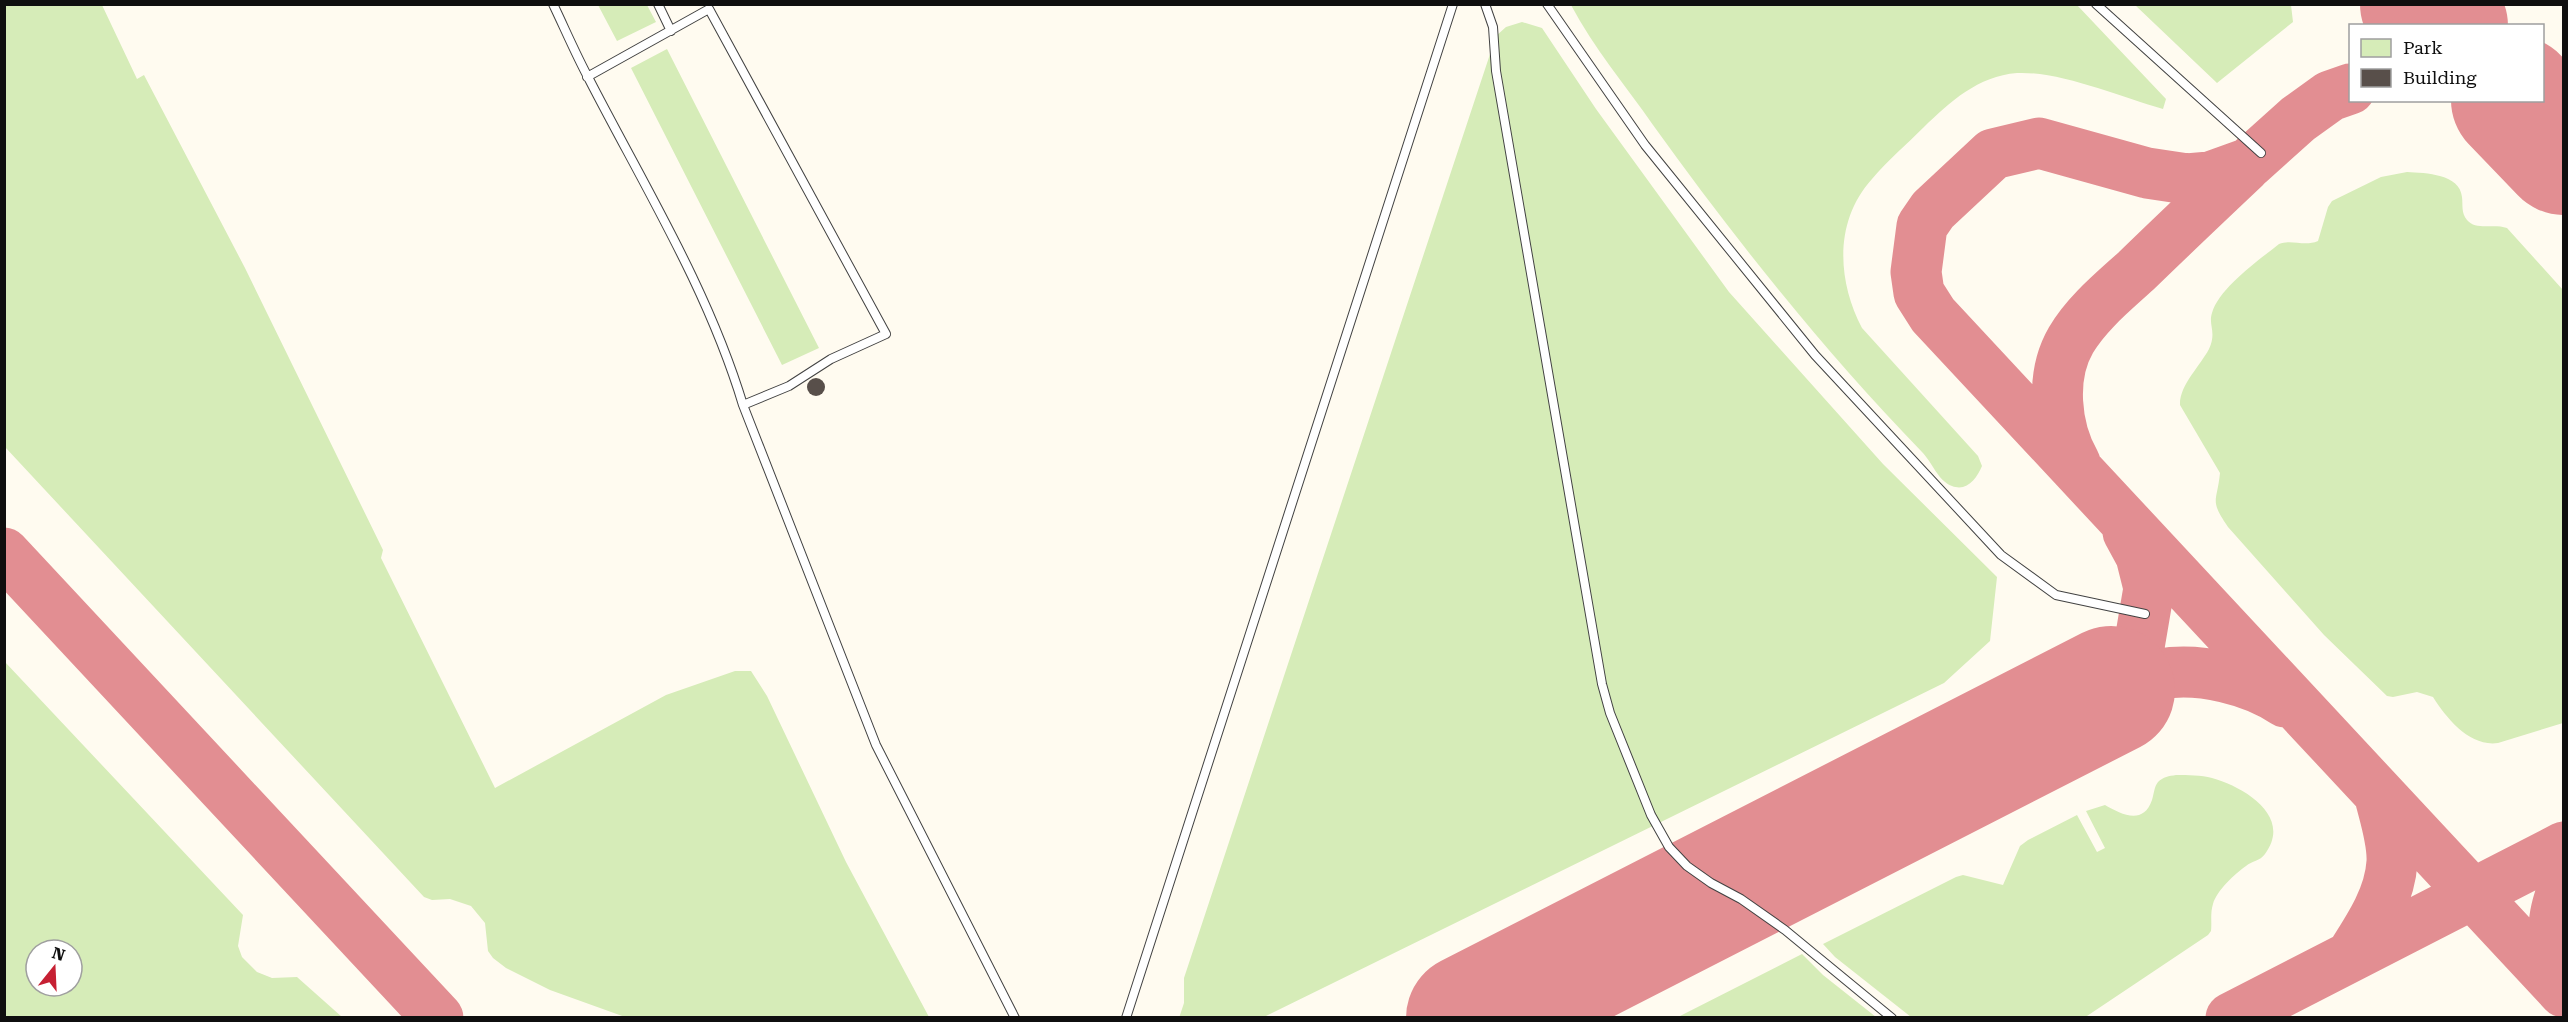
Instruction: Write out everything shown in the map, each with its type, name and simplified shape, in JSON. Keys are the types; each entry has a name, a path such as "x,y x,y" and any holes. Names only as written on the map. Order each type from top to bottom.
{"lane":[{"path":"554,4 588,77 680,248 731,365 743,405 876,745 1015,1017"},
{"path":"658,4 671,31"},
{"path":"1126,1017 1453,4"},
{"path":"1485,4 1493,27 1496,71 1602,684 1610,713 1643,794 1669,847 1687,866 1785,930 1892,1017"},
{"path":"1547,4 1645,145 1815,355 2001,555 2056,595 2145,614"},
{"path":"2096,4 2261,153"},
{"path":"588,77 709,9 886,334 831,359 789,386 743,405"}],"green space":[{"path":"5,4 102,5 137,79 144,75 245,268 383,550 381,558 495,788 666,695 735,671 751,671 767,696 846,862 929,1017 625,1017 550,990 506,968 488,951 485,923 471,906 450,899 432,900 424,897 5,447"},
{"path":"598,5 647,5 656,22 617,41"},
{"path":"1571,5 2077,5 2166,99 2163,109 2071,80 2034,73 2017,73 1990,79 1977,85 1944,108 1884,165 1860,195 1851,213 1843,251 1844,271 1854,310 1862,328 1978,456 1982,466 1971,483 1962,487 1947,484 1926,456 1815,334 1684,168 1599,51"},
{"path":"2135,5 2291,5 2293,22 2217,83"},
{"path":"1522,22 1542,28 1596,109 1729,292 1883,464 1997,577 1990,641 1944,683 1264,1017 1179,1018 1184,1003 1184,978 1496,36 1506,27"},
{"path":"667,49 819,348 782,365 631,68"},
{"path":"2407,172 2449,179 2460,189 2463,212 2467,220 2480,226 2507,228 2563,290 2563,723 2498,743 2478,741 2460,730 2433,697 2417,692 2387,696 2324,635 2222,518 2216,506 2220,473 2180,405 2186,383 2209,349 2212,313 2231,284 2279,244 2318,241 2332,201 2381,177"},
{"path":"5,662 243,915 238,946 242,957 257,972 272,978 297,977 342,1017 5,1017"},
{"path":"2176,775 2212,778 2238,788 2250,796 2269,816 2273,827 2272,840 2263,856 2248,864 2218,893 2212,907 2211,931 2208,935 2084,1018 1911,1017 1835,957 1823,944 1956,877 1963,875 2003,885 2020,846 2077,815 2097,852 2105,848 2086,811 2105,805 2131,816 2143,813 2152,800 2158,782"},
{"path":"1802,954 1823,975 1876,1017 1678,1017"}],"building":[{"path":"816,378 822,381 825,387 822,393 816,396 810,393 807,387 810,381"}],"taxiway":[{"path":"2349,89 2330,96 2298,119 2249,163 2210,177 2187,179 2147,173 2039,143 1993,154 1933,210 1922,226 1916,272 1919,293 1933,315 2564,992"},
{"path":"2502,102 2564,152"},
{"path":"2075,463 2063,434 2058,402 2060,369 2071,340 2101,303 2245,167"},
{"path":"2111,690 2128,670 2139,647 2149,588 2141,556 2128,532"},
{"path":"4,553 438,1018"},
{"path":"2111,690 2160,674 2192,672 2225,677 2257,687 2285,702"},
{"path":"2351,956 2383,900 2390,875 2391,846 2380,797"},
{"path":"2231,1018 2564,847"},
{"path":"2564,886 2556,910 2554,929 2564,972"}],"runway":[{"path":"2424,4 2442,24"},
{"path":"2517,102 2564,151"},
{"path":"1470,1018 2111,690"}]}
